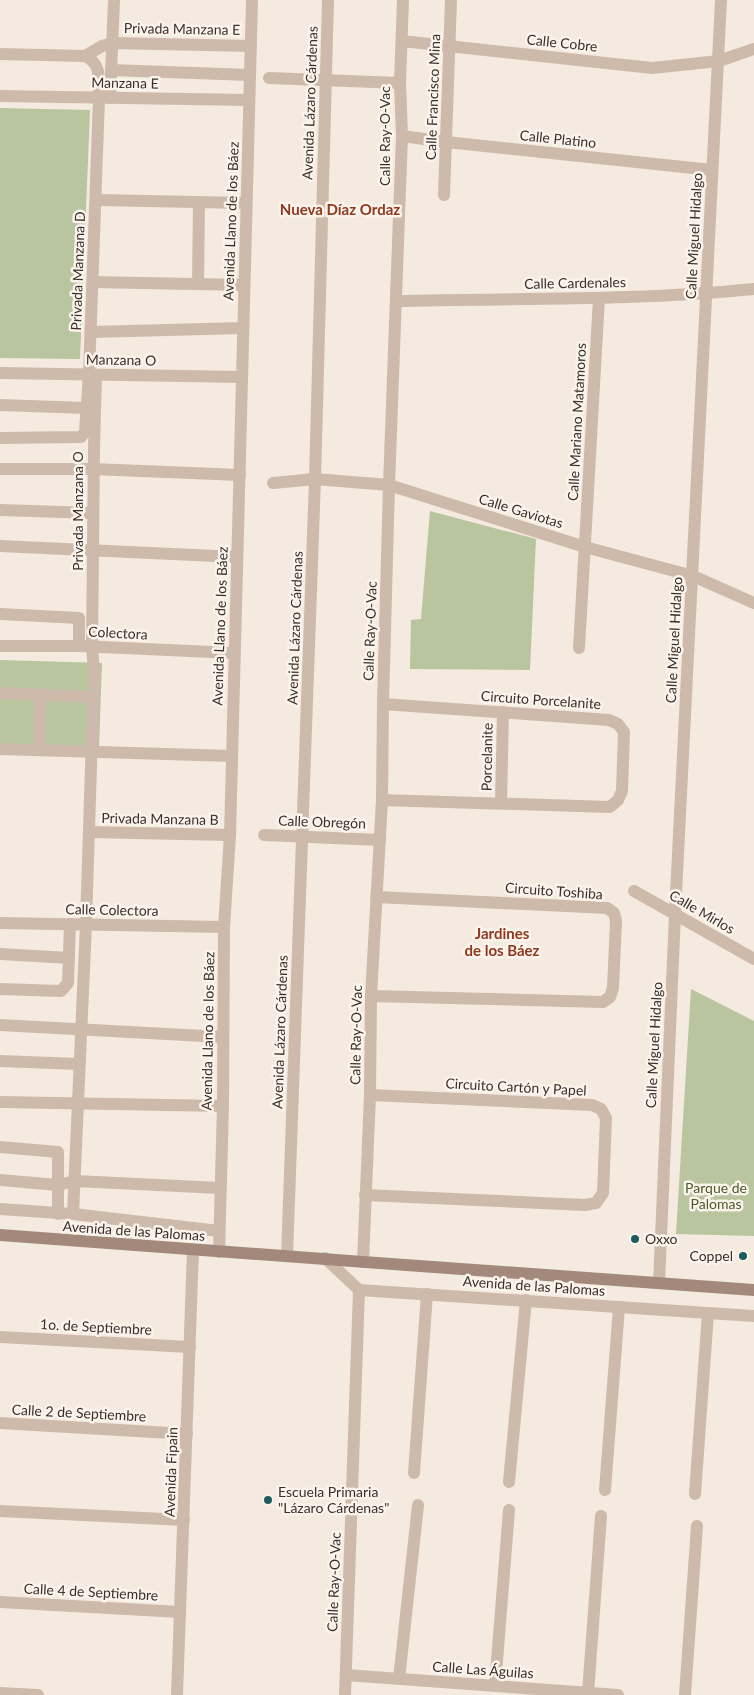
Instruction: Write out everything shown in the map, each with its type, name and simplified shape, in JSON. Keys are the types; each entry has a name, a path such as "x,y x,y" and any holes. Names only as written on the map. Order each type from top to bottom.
{"main road":[{"name":"Avenida de las Palomas","path":"0,1235 754,1290"}],"street":[{"path":"104,98 111,70 114,0"},
{"name":"Avenida Llano de los Báez","path":"219,1252 223,1106 224,927 230,835 252,0"},
{"name":"Avenida Lázaro Cárdenas","path":"287,1256 315,479 328,0"},
{"name":"Calle Ray-O-Vac","path":"363,1262 370,1095 371,996 382,800 389,486 402,136 400,83 403,0"},
{"name":"Calle Francisco Mina","path":"444,194 451,0"},
{"name":"Calle Miguel Hidalgo","path":"659,1283 675,914 721,0"},
{"name":"Calle Cobre","path":"402,42 652,68 719,60 754,49"},
{"path":"85,56 102,46 112,43"},
{"name":"Privada Manzana E","path":"112,43 251,46"},
{"path":"0,54 85,56 93,59 98,65 104,98"},
{"path":"111,70 250,75"},
{"path":"269,78 400,83"},
{"name":"Manzana E","path":"0,96 249,100"},
{"name":"Privada Manzana D","path":"93,375 91,332 96,200 104,98"},
{"name":"Calle Platino","path":"402,136 712,170"},
{"name":"Privada Manzana D","path":"96,200 246,203"},
{"path":"198,284 199,202"},
{"path":"93,282 244,285"},
{"name":"Calle Cardenales","path":"397,301 599,298 706,294 754,289"},
{"name":"Calle Mariano Matamoros","path":"579,648 599,298"},
{"path":"91,332 243,328"},
{"name":"Manzana O","path":"0,373 242,377"},
{"path":"0,438 81,437 84,432 86,408 93,375"},
{"name":"Privada Manzana O","path":"85,646 93,550 93,375"},
{"path":"0,405 86,408"},
{"path":"0,469 94,469 240,475"},
{"name":"Calle Gaviotas","path":"273,483 315,479 389,486 585,547 693,576 754,603"},
{"path":"0,510 93,513"},
{"path":"0,546 237,557"},
{"path":"0,614 78,618 85,646"},
{"name":"Colectora","path":"0,646 85,646 234,653"},
{"name":"Privada Manzana B","path":"73,1214 86,924 94,672 85,646"},
{"path":"0,692 93,697"},
{"path":"39,750 40,694"},
{"name":"Circuito Porcelanite","path":"382,800 610,807 618,800 622,791 624,732 618,724 609,720 383,704"},
{"name":"Porcelanite","path":"501,803 502,712"},
{"path":"0,750 232,756"},
{"name":"Privada Manzana B","path":"89,832 230,835"},
{"name":"Calle Obregón","path":"264,835 380,840"},
{"name":"Calle Mirlos","path":"634,891 754,960"},
{"name":"Circuito Toshiba","path":"371,996 603,1002 610,997 614,979 616,921 614,913 607,908 376,896"},
{"name":"Calle Colectora","path":"0,923 224,927"},
{"path":"0,989 61,991 68,983 70,924"},
{"path":"0,954 69,958"},
{"path":"68,983 83,984"},
{"path":"0,1025 222,1037"},
{"path":"0,1061 79,1064"},
{"name":"Circuito Cartón y Papel","path":"365,1195 585,1205 596,1203 603,1193 606,1118 601,1109 592,1105 370,1095"},
{"path":"0,1102 223,1106"},
{"path":"0,1147 58,1152 58,1214"},
{"path":"0,1180 58,1185 75,1181 220,1188"},
{"name":"Avenida de las Palomas","path":"0,1209 73,1214 219,1231"},
{"name":"Avenida Fipain","path":"177,1695 193,1250"},
{"path":"325,1258 359,1290"},
{"name":"Calle Ray-O-Vac","path":"345,1695 359,1290"},
{"name":"Avenida de las Palomas","path":"359,1290 754,1316"},
{"path":"414,1473 427,1294"},
{"path":"509,1482 526,1300"},
{"path":"605,1490 619,1307"},
{"path":"695,1494 708,1313"},
{"name":"1o. de Septiembre","path":"0,1337 190,1347"},
{"name":"Calle 2 de Septiembre","path":"0,1423 187,1434"},
{"path":"399,1679 418,1505"},
{"path":"500,1689 509,1510"},
{"path":"0,1511 184,1520"},
{"path":"593,1694 602,1516"},
{"path":"685,1695 697,1526"},
{"name":"Calle 4 de Septiembre","path":"0,1602 180,1612"},
{"name":"Calle Las Águilas","path":"346,1675 500,1689 618,1695"},
{"path":"0,1693 38,1695"}],"green space":[{"path":"0,108 90,110 80,359 0,358"},
{"path":"430,511 536,539 530,670 410,669 411,620 421,619"},
{"path":"0,660 102,663 99,748 0,745"},
{"name":"Parque de Palomas","path":"691,989 754,1021 754,1236 676,1234"}],"place":[{"name":"Oxxo","path":"635,1239"},
{"name":"Coppel","path":"743,1256"},
{"name":"Escuela Primaria \"Lázaro Cárdenas\"","path":"268,1500"}],"district":[{"name":"Nueva Díaz Ordaz","path":"340,210"},
{"name":"Jardines de los Báez","path":"502,942"}]}
